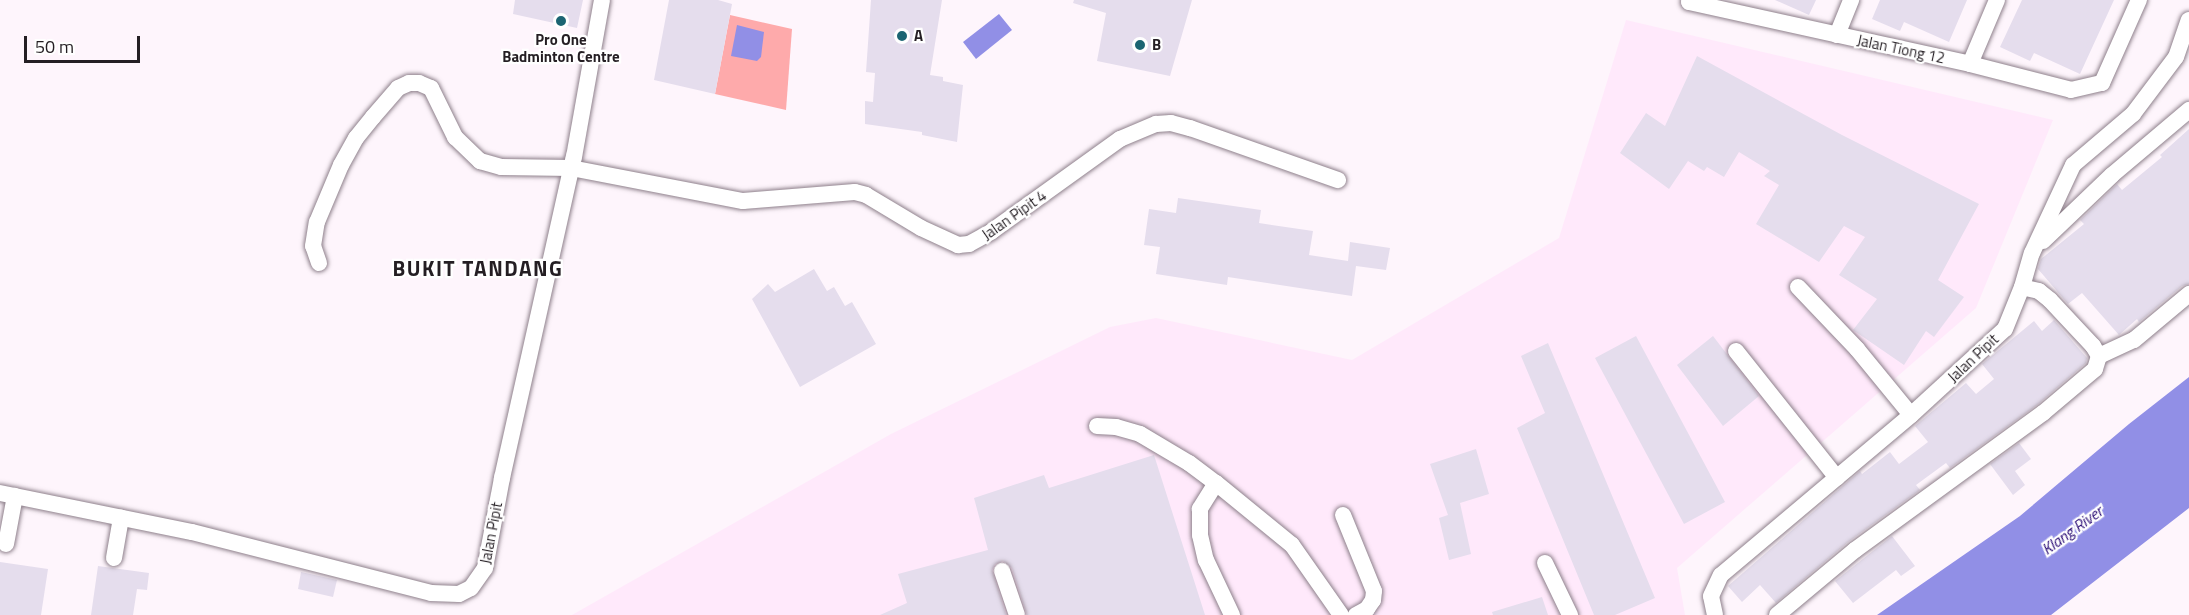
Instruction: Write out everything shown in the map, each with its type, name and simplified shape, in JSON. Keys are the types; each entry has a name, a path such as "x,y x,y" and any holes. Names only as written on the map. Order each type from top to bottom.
{"street":[{"name":"Jalan Pipit","path":"8,494 192,532 431,593 459,594 471,588 485,568 502,478 571,168 602,0"},
{"name":"Jalan Tiong 12","path":"1690,0 1689,2 1970,64 2071,90 2102,83 2109,73 2139,0"},
{"path":"1837,35 1851,0"},
{"path":"1970,64 1996,0"},
{"name":"Jalan Pipit","path":"1715,615 1711,596 1721,575 1911,415 2005,330 2022,287 2032,253 2073,165 2133,114 2176,57 2189,20"},
{"name":"Jalan Pipit 4","path":"319,263 313,246 317,222 341,165 356,138 373,117 398,88 409,83 431,87 455,137 480,161 501,167 571,168 743,201 855,192 866,195 948,243 958,246 980,239 1120,139 1156,124 1171,123 1190,128 1338,180"},
{"path":"2032,253 2062,220 2189,110"},
{"path":"1798,287 1857,349 1911,415"},
{"path":"1777,615 1856,550 2043,413 2095,369 2099,356 2093,346 2050,300 2039,291 2022,287"},
{"path":"2099,356 2134,340 2189,294"},
{"path":"1736,351 1837,478"},
{"path":"1097,426 1116,426 1140,434 1189,463 1216,483 1292,545 1341,615"},
{"path":"1216,483 1200,509 1200,535 1206,560 1232,615"},
{"path":"6,544 8,494"},
{"path":"1343,515 1374,591 1373,600 1367,609 1356,615"},
{"path":"114,558 121,518"},
{"path":"1545,563 1570,615"},
{"path":"1002,571 1017,615"}],"shaded area":[{"path":"730,15 792,29 786,110 715,94"},
{"path":"1626,20 2053,120 1976,308 1677,568 1685,615 572,615 891,434 1110,327 1156,318 1352,360 1559,238"}],"water":[{"path":"999,14 1012,30 976,59 963,42"},
{"path":"737,25 764,32 761,57 757,61 731,56"},
{"name":"Klang River","path":"2189,377 2189,508 2051,615 1877,615 2020,516 2129,424"}],"building":[{"name":"Pro One Badminton Centre","path":"515,0 583,0 577,28 513,14"},
{"path":"669,0 718,0 732,4 715,94 654,80"},
{"name":"A","path":"871,0 942,0 930,75 943,77 943,81 963,85 957,142 922,135 922,132 865,124 865,101 873,102 875,73 866,72"},
{"name":"B","path":"1074,0 1192,0 1170,76 1097,61 1106,13 1073,3"},
{"path":"1775,0 1816,0 1809,15"},
{"path":"1880,0 1967,0 1949,42 1904,22 1900,31 1872,19"},
{"path":"2022,0 2114,0 2080,74 2034,53 2030,61 2000,47"},
{"path":"1697,56 1842,135 1979,204 1938,280 1964,297 1934,337 1926,331 1904,365 1853,330 1877,299 1839,275 1865,237 1844,226 1819,262 1756,224 1779,185 1764,176 1770,171 1739,152 1724,177 1707,167 1704,171 1688,161 1669,189 1620,153 1646,113 1665,126"},
{"path":"2189,129 2189,284 2182,286 2139,322 2137,319 2119,335 2082,293 2068,304 2038,269 2041,259 2084,224 2080,220 2117,184 2122,190 2162,157 2160,155"},
{"path":"1178,198 1261,210 1259,223 1313,231 1309,255 1348,261 1350,242 1390,248 1386,270 1356,266 1352,296 1228,277 1227,285 1156,274 1160,247 1144,245 1149,209 1176,213"},
{"path":"814,269 827,291 834,287 845,306 852,302 876,344 800,387 752,299 768,284 775,292"},
{"path":"2054,320 2087,358 2086,363 2037,405 1950,468 1946,463 1916,485 1920,490 1848,542 1776,603 1760,585 1742,602 1728,586 1860,471 1862,474 1890,452 1899,464 1928,442 1915,426 1966,383 1976,394 1994,379 1982,364 2034,321 2042,331"},
{"path":"1636,336 1725,502 1684,524 1595,358"},
{"path":"1713,336 1759,396 1723,426 1677,365"},
{"path":"1548,343 1655,598 1615,615 1594,615 1517,428 1545,413 1521,356"},
{"path":"2019,443 2031,459 2015,471 2025,485 2013,495 1990,464"},
{"path":"1476,449 1489,494 1460,503 1471,554 1449,560 1439,518 1448,515 1430,464"},
{"path":"1154,455 1205,615 1027,615 1012,568 1003,561 995,564 992,570 1006,615 880,615 907,603 898,574 988,550 974,498 1044,475 1049,488"},
{"path":"1892,536 1915,566 1901,576 1896,570 1853,603 1835,581"},
{"path":"0,562 48,569 41,615 0,615"},
{"path":"98,566 149,573 147,590 137,589 133,615 91,615"},
{"path":"301,572 337,580 333,597 298,589"},
{"path":"1542,597 1548,615 1493,615 1492,612"}],"place":[{"name":"Pro One Badminton Centre","path":"561,21"},
{"name":"A","path":"902,36"},
{"name":"B","path":"1140,45"}],"district":[{"name":"BUKIT TANDANG","path":"478,268"}]}
